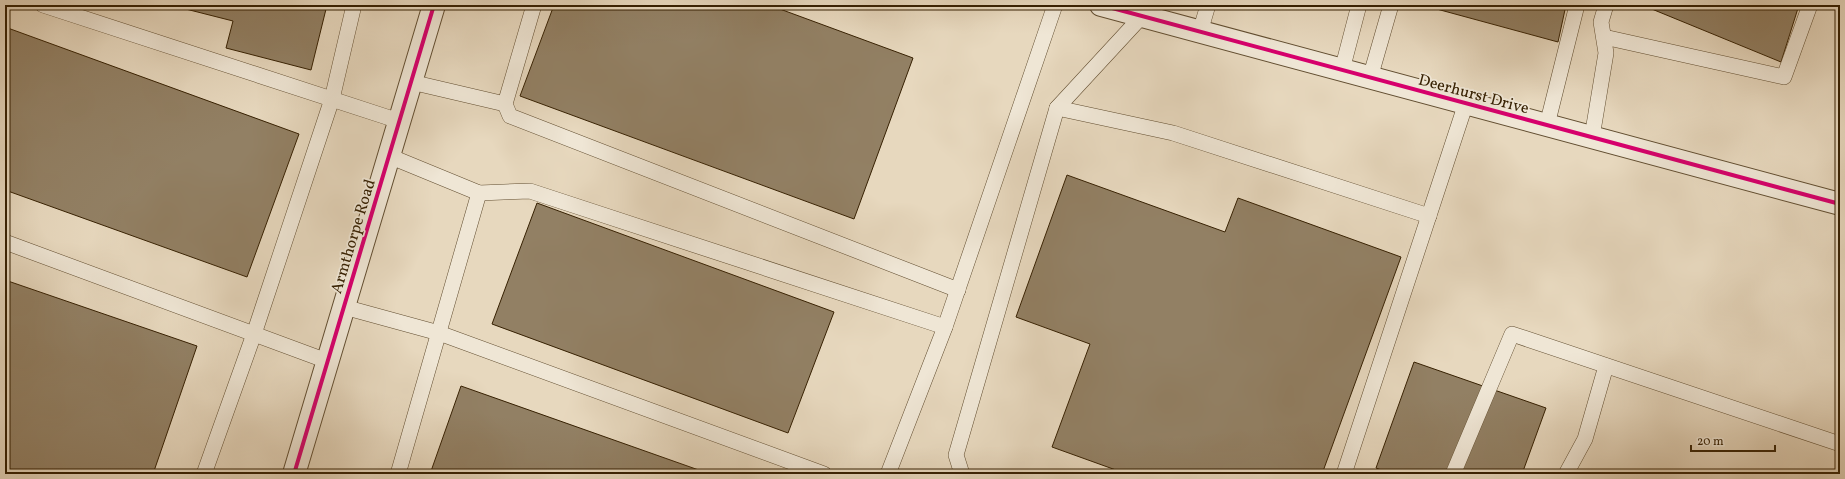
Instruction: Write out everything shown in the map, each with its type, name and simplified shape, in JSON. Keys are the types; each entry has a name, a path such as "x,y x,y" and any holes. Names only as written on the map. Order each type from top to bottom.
{"street":[{"name":"Armthorpe Road","path":"294,474 434,5"},
{"name":"Deerhurst Drive","path":"1101,5 1144,11 1200,32 1840,203"}],"lane":[{"path":"43,5 399,121"},
{"path":"204,474 254,334 332,99 354,5"},
{"path":"534,5 505,104 510,116 958,290"},
{"path":"888,474 946,327 1055,5"},
{"path":"1200,32 1208,5"},
{"path":"1342,70 1360,5"},
{"path":"1370,78 1391,5"},
{"path":"1547,125 1578,5"},
{"path":"1592,137 1606,53 1601,22 1606,5"},
{"path":"1604,37 1784,77 1810,5"},
{"path":"962,474 956,456 1057,108 1144,11"},
{"path":"411,82 505,104"},
{"path":"1344,474 1466,103"},
{"path":"1057,108 1174,133 1429,216"},
{"path":"389,156 479,193 530,191 946,327"},
{"path":"398,474 479,193"},
{"path":"5,242 327,361"},
{"path":"344,307 439,333 824,474"},
{"path":"1453,474 1512,334 1840,444"},
{"path":"1566,474 1585,439 1606,366"}],"building":[{"path":"170,5 327,5 311,70 226,48 233,21"},
{"path":"554,5 769,5 913,58 854,219 520,96"},
{"path":"1434,5 1566,5 1558,42 1433,8"},
{"path":"1642,5 1799,5 1781,62"},
{"path":"5,27 299,134 247,277 5,190"},
{"path":"1067,175 1225,232 1238,198 1401,257 1322,474 1127,474 1052,447 1090,344 1016,317"},
{"path":"537,203 834,312 788,433 492,324"},
{"path":"5,280 197,346 153,474 5,474"},
{"path":"1414,362 1546,408 1522,474 1392,474 1376,468"},
{"path":"461,386 710,474 430,474"}],"cycle path":[{"path":"294,474 434,5"},
{"path":"1101,5 1840,204"}]}
